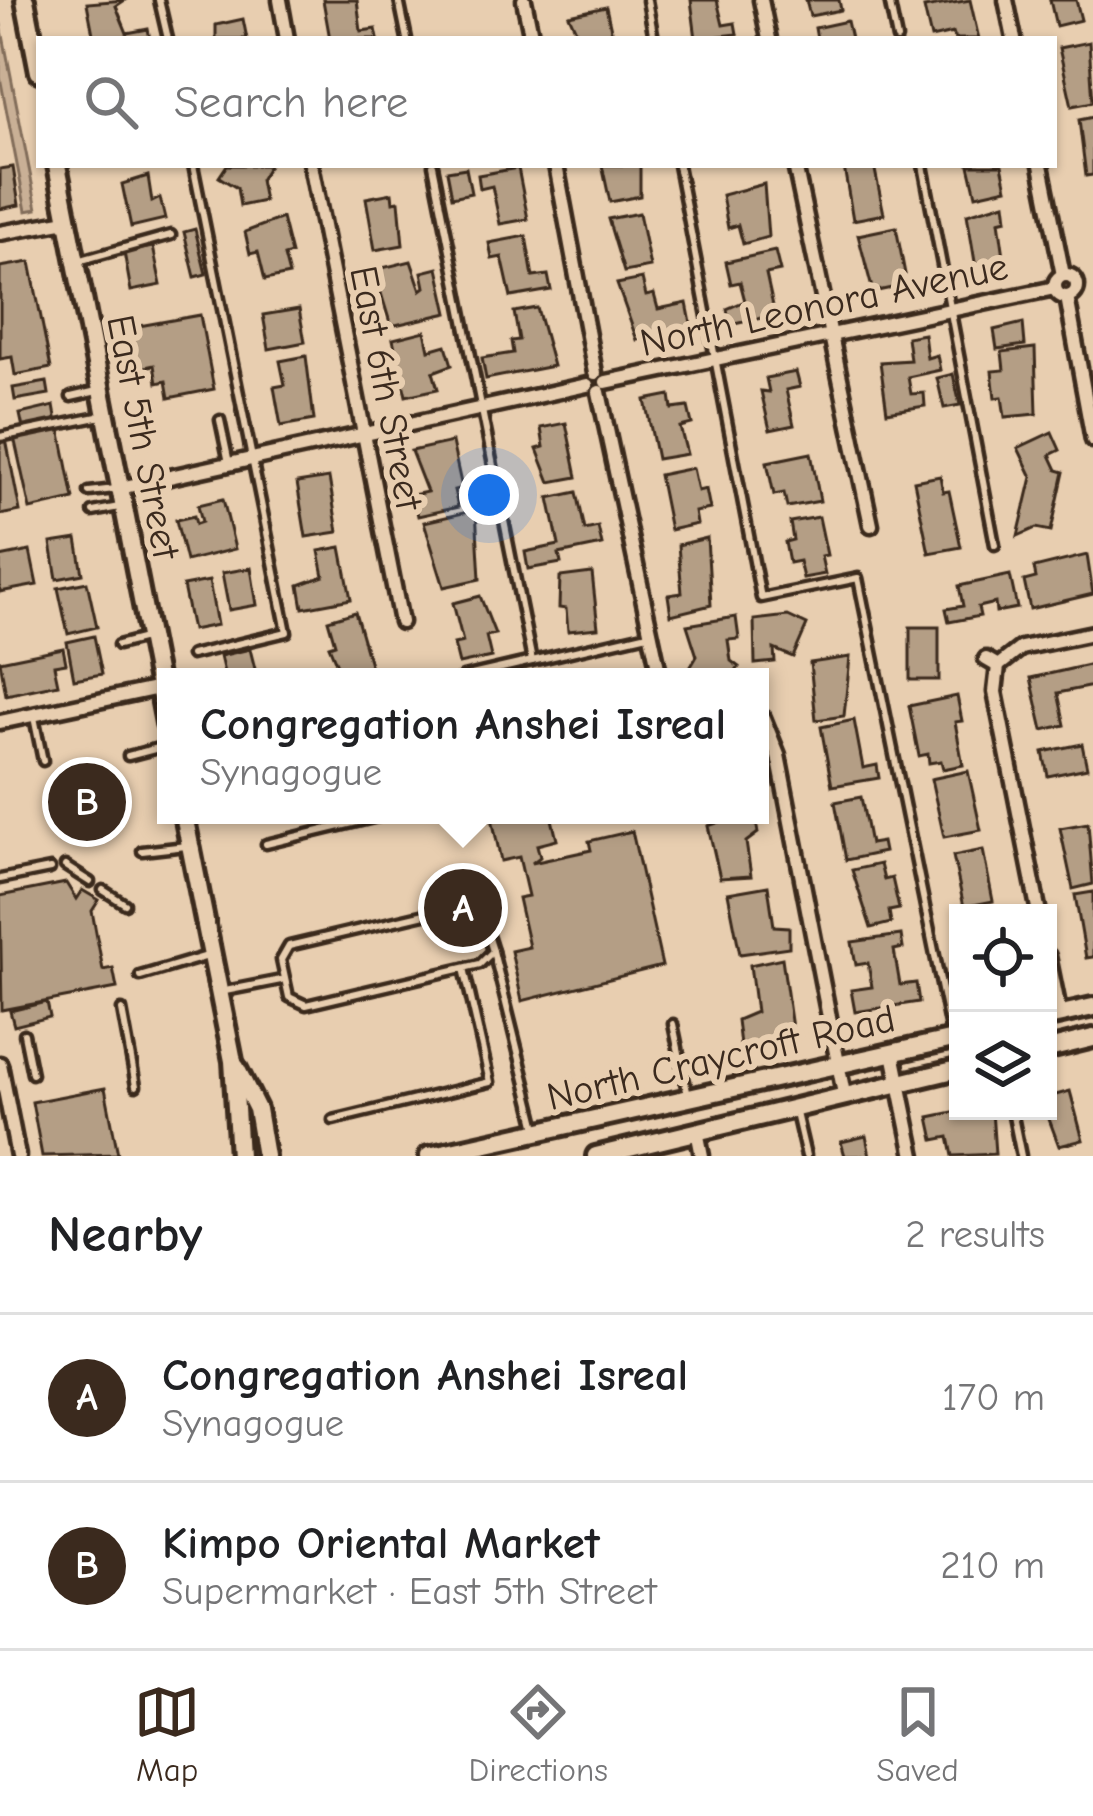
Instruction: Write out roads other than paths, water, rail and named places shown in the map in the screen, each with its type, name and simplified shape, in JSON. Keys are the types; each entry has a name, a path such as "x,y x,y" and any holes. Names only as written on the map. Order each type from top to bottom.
{"street":[{"path":"26,0 36,55"},
{"path":"280,0 286,36"},
{"path":"524,0 531,36"},
{"path":"761,0 768,36"},
{"path":"1006,0 1013,36"},
{"name":"East 5th Street","path":"58,168 157,678"},
{"name":"East 6th Street","path":"312,168 401,622"},
{"path":"557,168 658,668"},
{"path":"796,168 871,525"},
{"path":"1042,168 1093,440"},
{"path":"0,233 67,221"},
{"path":"1062,286 1076,292 1077,283 1093,279"},
{"name":"North Leonora Avenue","path":"122,497 251,459 1062,286"},
{"path":"1037,904 992,662 1021,648 1093,633"},
{"path":"0,722 157,688"},
{"path":"769,729 844,1094"},
{"path":"186,824 233,1061 239,1156"},
{"path":"1057,1015 1093,1007"},
{"path":"1057,1046 1093,1038"},
{"name":"North Craycroft Road","path":"429,1156 949,1040"},
{"path":"893,1053 914,1156"},
{"path":"233,1061 257,1109 266,1156"},
{"path":"0,1064 17,1156"},
{"name":"North Craycroft Road","path":"598,1156 949,1071"},
{"path":"698,1131 702,1156"}],"lane":[{"path":"159,0 167,36"},
{"path":"399,0 405,36"},
{"path":"647,0 653,36"},
{"path":"889,0 896,36"},
{"path":"191,656 287,632 194,168"},
{"path":"434,168 532,661"},
{"path":"679,168 760,598 858,578 949,1012"},
{"path":"924,168 995,545"},
{"path":"75,262 171,235"},
{"path":"71,397 100,391"},
{"path":"0,437 105,416"},
{"path":"220,420 229,464"},
{"path":"89,493 122,497"},
{"path":"93,512 122,497"},
{"path":"502,668 651,634"},
{"path":"118,645 149,637"},
{"path":"34,714 43,760"},
{"path":"128,756 157,748"},
{"path":"266,844 349,824"},
{"path":"142,850 190,845"},
{"path":"64,866 90,882"},
{"path":"0,879 50,869"},
{"path":"103,890 125,904"},
{"path":"493,951 480,964 306,1005 289,997 281,980 281,960 289,946 463,905 480,910 493,951 538,1134"},
{"path":"140,976 212,954"},
{"path":"333,1120 490,1082 464,968"},
{"path":"219,992 281,980"},
{"path":"122,1010 136,1086"},
{"path":"674,1024 688,1100"},
{"path":"24,1034 32,1074"},
{"path":"795,1106 806,1156"},
{"path":"1014,1120 1021,1156"}],"place":[{"name":"Kimpo Oriental Market","path":"87,802"},
{"name":"Congregation Anshei Isreal","path":"463,908"}]}
